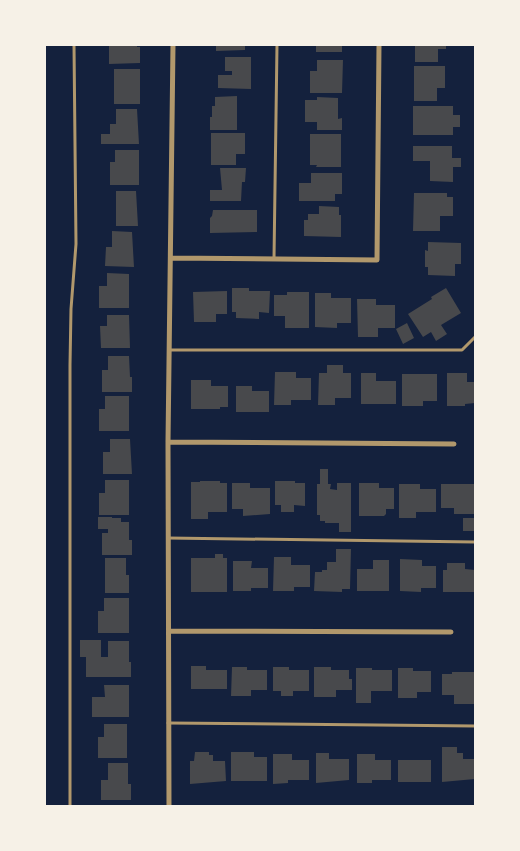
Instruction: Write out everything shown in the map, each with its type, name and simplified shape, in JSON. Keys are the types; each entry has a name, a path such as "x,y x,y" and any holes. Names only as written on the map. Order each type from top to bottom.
{"street":[{"path":"169,806 168,442 173,45"},
{"path":"171,258 377,260 378,45"},
{"path":"168,442 454,444"},
{"path":"169,630 451,632"}],"lane":[{"path":"70,806 70,365 71,309 76,244 74,45"},
{"path":"274,259 277,45"},
{"path":"169,350 462,350 475,336"},
{"path":"168,538 475,542"},
{"path":"168,723 475,726"}],"building":[{"path":"109,45 137,45 137,47 140,47 140,63 109,64"},
{"path":"216,45 245,45 245,50 216,51"},
{"path":"316,45 342,45 342,52 316,52"},
{"path":"415,45 446,45 446,49 438,49 438,62 415,62"},
{"path":"225,57 251,57 251,89 218,88 218,75 232,75 232,71 225,71"},
{"path":"317,60 343,60 342,93 310,93 310,71 317,71"},
{"path":"414,66 445,66 445,88 437,88 437,101 414,101"},
{"path":"114,69 140,69 140,104 114,104"},
{"path":"237,96 237,130 210,130 210,117 212,117 212,106 215,106 215,97"},
{"path":"317,97 338,98 338,119 342,118 342,130 317,130 317,122 305,122 305,100 317,100"},
{"path":"413,106 453,106 453,115 460,115 460,127 453,127 453,135 413,135"},
{"path":"116,109 137,109 139,144 101,144 101,134 110,134 110,124 116,124"},
{"path":"211,133 245,133 245,154 236,154 236,165 211,165"},
{"path":"310,134 341,134 341,167 316,167 317,165 310,165"},
{"path":"413,146 452,146 452,158 461,158 461,167 453,167 453,182 430,181 430,161 413,161"},
{"path":"115,150 139,150 139,185 110,185 110,162 115,162"},
{"path":"220,168 246,168 245,182 242,182 241,201 210,201 210,190 222,190"},
{"path":"311,173 342,173 342,194 335,194 335,201 299,201 299,183 311,183"},
{"path":"116,191 136,191 138,226 116,226"},
{"path":"414,193 447,193 447,197 453,197 453,216 440,216 440,231 413,231"},
{"path":"319,206 339,207 341,237 304,236 304,220 308,220 308,214 319,214"},
{"path":"213,210 257,210 257,232 210,233 210,218"},
{"path":"112,231 132,232 134,267 105,266 106,247 112,247"},
{"path":"428,242 461,243 461,264 455,264 455,276 428,275 428,267 425,267 425,250 428,251"},
{"path":"107,273 129,274 129,308 99,308 99,286 107,286"},
{"path":"232,288 249,288 249,291 270,291 269,313 259,312 259,319 236,318 236,312 232,312"},
{"path":"446,288 461,313 441,325 447,334 436,341 431,332 423,337 408,314"},
{"path":"227,291 227,314 216,314 216,322 194,322 193,292"},
{"path":"287,292 309,292 309,328 285,328 285,316 274,316 274,295 287,295"},
{"path":"315,293 331,293 331,298 351,298 351,323 337,323 337,328 315,327"},
{"path":"357,299 376,299 376,305 395,305 395,328 378,328 378,337 358,337"},
{"path":"107,315 129,315 130,348 101,348 100,326 107,326"},
{"path":"407,323 414,338 403,344 396,329"},
{"path":"108,356 129,356 132,392 102,392 102,370 108,370"},
{"path":"327,365 343,365 343,373 351,373 351,398 335,398 335,405 318,405 319,373 327,373"},
{"path":"275,372 296,372 296,378 311,378 311,400 291,400 291,405 274,405"},
{"path":"361,373 376,373 376,381 396,381 396,404 361,404"},
{"path":"447,373 467,373 467,382 475,382 475,403 465,404 465,406 447,406"},
{"path":"402,374 437,374 437,401 423,401 423,406 402,406"},
{"path":"191,380 211,380 211,386 228,386 228,407 220,407 220,409 191,409"},
{"path":"236,386 252,386 252,391 269,391 269,412 236,412"},
{"path":"105,396 129,396 129,431 99,431 99,409 105,409"},
{"path":"110,439 130,439 132,474 103,474 103,452 110,452"},
{"path":"320,469 328,469 330,489 337,490 337,483 351,483 351,532 339,532 339,523 325,523 325,521 320,521 320,515 317,515 317,484 320,484"},
{"path":"105,480 129,480 129,515 99,515 99,493 105,493"},
{"path":"275,481 305,483 305,506 294,505 294,512 281,512 281,505 275,505"},
{"path":"191,482 227,483 227,512 208,512 208,519 191,519"},
{"path":"232,483 250,483 250,488 270,488 270,514 243,516 243,509 232,509"},
{"path":"359,483 379,483 379,488 394,488 394,509 386,509 384,516 359,516"},
{"path":"399,484 420,484 420,489 436,489 436,512 416,512 416,518 399,518"},
{"path":"441,484 475,484 475,514 454,514 454,508 441,508"},
{"path":"98,517 121,518 121,522 129,522 129,540 132,540 132,555 102,555 102,533 108,533 108,529 98,529"},
{"path":"463,518 475,518 475,531 463,531"},
{"path":"336,549 351,549 350,589 342,589 342,592 314,591 315,572 327,570 327,562 336,562"},
{"path":"215,554 223,554 223,558 227,558 227,592 191,592 191,558 215,558"},
{"path":"274,557 291,557 291,565 310,565 310,587 294,587 294,591 273,591"},
{"path":"105,558 126,558 126,575 129,575 129,593 105,593"},
{"path":"400,559 422,560 422,566 436,566 436,588 421,588 421,592 400,591"},
{"path":"373,560 389,560 389,591 357,591 357,569 373,569"},
{"path":"233,561 252,561 251,568 268,568 268,588 251,588 251,591 233,591"},
{"path":"447,563 465,563 465,569 475,570 475,592 443,592 443,570 447,570"},
{"path":"104,598 129,598 129,633 98,633 98,611 104,611"},
{"path":"80,640 101,640 101,657 108,657 108,641 129,641 131,677 86,677 86,657 80,657"},
{"path":"191,666 206,666 206,670 227,670 227,689 191,689"},
{"path":"232,667 247,667 247,670 267,670 267,690 251,690 251,696 231,696"},
{"path":"273,667 289,667 289,670 309,670 309,691 293,691 293,696 281,696 281,691 273,691"},
{"path":"314,667 331,667 331,670 349,670 349,679 352,679 352,690 336,690 336,697 314,697"},
{"path":"356,668 392,670 392,691 371,691 371,703 356,703"},
{"path":"398,668 413,668 413,671 431,671 431,692 417,692 417,698 398,698"},
{"path":"452,672 475,672 475,704 454,704 454,695 442,695 442,674 452,674"},
{"path":"104,685 129,685 129,717 92,717 92,697 105,697"},
{"path":"104,724 127,724 127,758 98,758 98,737 104,737"},
{"path":"442,747 457,747 457,753 463,753 463,759 475,759 475,779 442,782"},
{"path":"195,752 209,752 209,755 213,755 213,761 225,761 226,781 190,784 190,761 194,761"},
{"path":"231,752 254,752 254,757 267,757 267,781 231,781"},
{"path":"316,753 329,753 329,759 349,759 349,780 316,783"},
{"path":"273,754 292,754 292,760 309,760 309,780 288,780 288,783 273,784"},
{"path":"357,754 375,754 375,760 391,760 391,780 372,780 372,783 357,783"},
{"path":"398,760 431,760 431,782 398,782"},
{"path":"108,763 128,763 128,784 131,784 131,800 101,800 101,780 108,780"}]}
